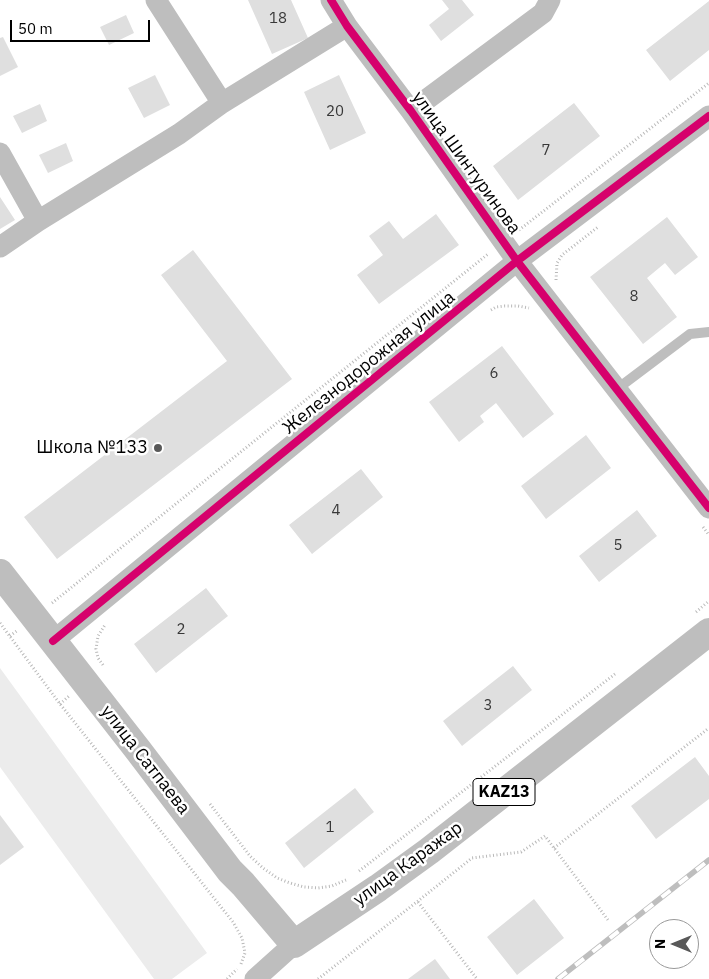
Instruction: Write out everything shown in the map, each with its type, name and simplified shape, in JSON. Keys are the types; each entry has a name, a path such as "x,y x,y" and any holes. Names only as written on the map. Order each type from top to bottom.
{"main road":[{"name":"улица Сатпаева","path":"0,573 230,870 294,944"},
{"name":"улица Каражар","path":"294,944 378,888 428,851 701,623"}],"street":[{"path":"156,0 222,103"},
{"name":"улица Шинтуринова","path":"331,0 347,26 411,111 504,242 617,389 706,518"},
{"path":"411,111 543,13 550,0"},
{"path":"0,248 38,221 180,134 222,103 347,26"},
{"name":"Железнодорожная улица","path":"53,642 518,260 709,116"},
{"path":"0,153 38,221"},
{"path":"256,979 294,944"}],"lane":[{"path":"617,389 690,334 709,332"}],"path":[{"path":"10,636 504,242 709,83"},
{"path":"556,281 557,263 562,255 601,225"},
{"path":"487,312 496,307 505,306 529,308"},
{"path":"706,518 709,535"},
{"path":"701,623 709,602"},
{"path":"106,668 98,658 96,649 98,636 107,621"},
{"path":"0,623 60,704 233,922 242,938 245,953 240,967 227,979"},
{"path":"358,872 615,674"},
{"path":"554,848 709,728"},
{"path":"208,801 250,856 277,878 297,885 318,888 332,886 352,876"},
{"path":"318,979 472,858 521,852 545,836 608,920"},
{"path":"418,902 476,979"}],"shaded area":[{"path":"0,668 207,953 172,979 154,979 0,767"}],"building":[{"path":"248,0 291,0 308,38 272,54"},
{"path":"442,0 462,0 474,15 441,41 429,25 449,9"},
{"path":"709,1 709,50 670,81 646,50"},
{"path":"126,15 134,33 109,45 100,27"},
{"path":"3,37 18,67 0,76 0,38"},
{"path":"155,75 170,105 144,118 128,88"},
{"path":"339,75 366,133 330,150 304,92"},
{"path":"574,103 600,136 518,200 493,166"},
{"path":"40,104 47,121 22,133 13,116"},
{"path":"66,143 73,161 48,173 39,155"},
{"path":"0,197 15,220 0,229"},
{"path":"436,214 459,245 379,304 357,275 383,255 369,236 389,221 403,239"},
{"path":"667,217 698,257 675,275 665,263 647,278 677,317 643,344 590,277"},
{"name":"Школа №133","path":"193,250 292,379 57,559 24,517 227,361 161,275"},
{"path":"502,346 554,414 523,438 496,403 480,416 484,422 459,442 429,402"},
{"path":"586,435 611,468 546,519 521,486"},
{"path":"361,469 383,497 312,554 289,525"},
{"path":"637,510 657,536 599,582 579,556"},
{"path":"206,588 228,616 156,673 134,644"},
{"path":"513,666 532,690 462,746 443,721"},
{"path":"695,757 709,776 709,799 656,839 631,806"},
{"path":"355,788 374,812 304,868 285,843"},
{"path":"0,815 24,847 0,865"},
{"path":"534,899 564,938 517,975 487,937"},
{"path":"435,959 450,979 408,979"}],"railway":[{"path":"558,979 709,860"}],"cycle path":[{"path":"331,0 347,26 411,111 517,261 709,508"},
{"path":"53,641 517,261 709,116"}],"place":[{"name":"Школа №133","path":"158,448"}]}
